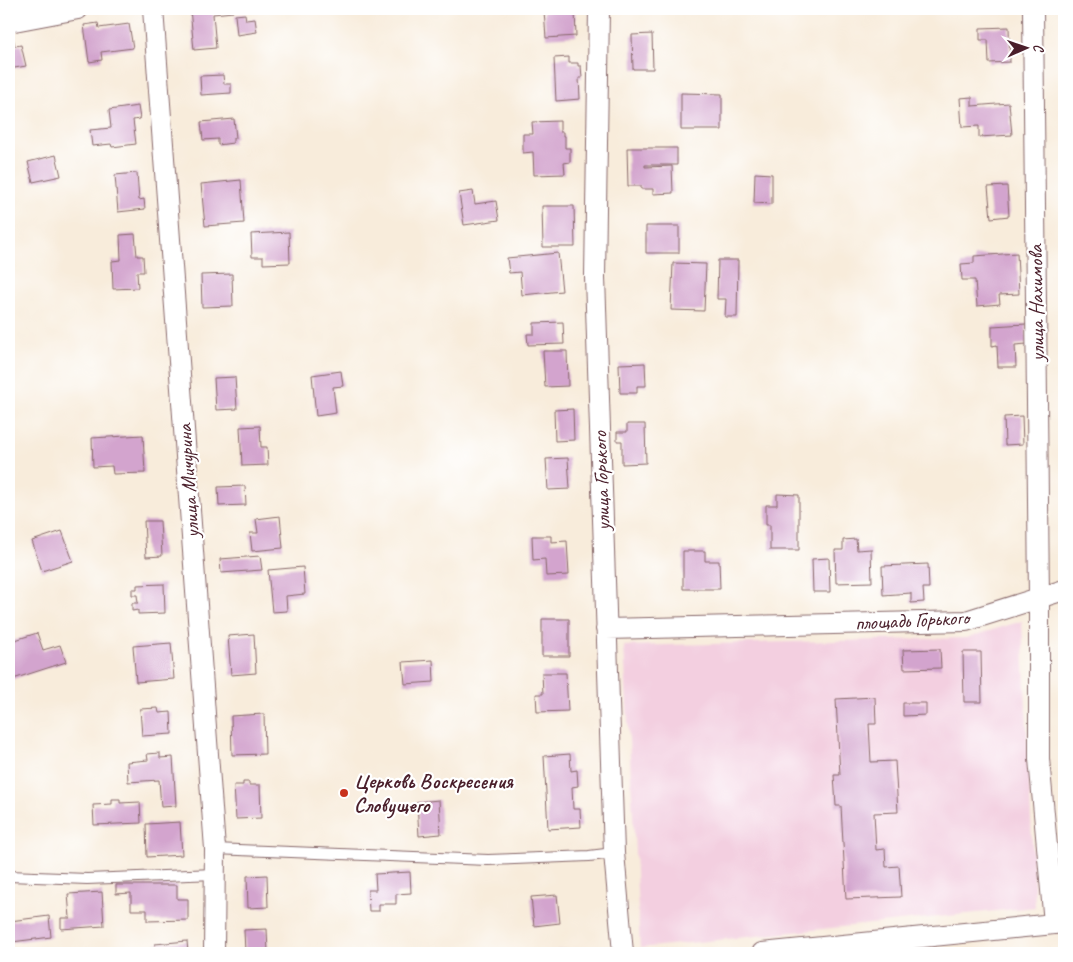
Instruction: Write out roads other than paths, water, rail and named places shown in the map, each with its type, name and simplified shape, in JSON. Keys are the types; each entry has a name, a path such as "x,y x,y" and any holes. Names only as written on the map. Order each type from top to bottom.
{"street":[{"path":"9,22 78,9"},
{"name":"улица Мичурина","path":"153,9 215,849 214,953"},
{"name":"улица Горького","path":"598,9 594,277 614,853 623,953"},
{"name":"улица Нахимова","path":"1033,9 1039,598"},
{"name":"площадь Горького","path":"606,630 966,621 1064,590"},
{"path":"762,953 1059,923 1038,759 1039,598"}],"lane":[{"path":"215,849 488,860 589,856 614,853"},
{"path":"9,876 87,879 215,874"}],"place":[{"name":"Церковь Воскресения Словущего","path":"344,793"}]}
